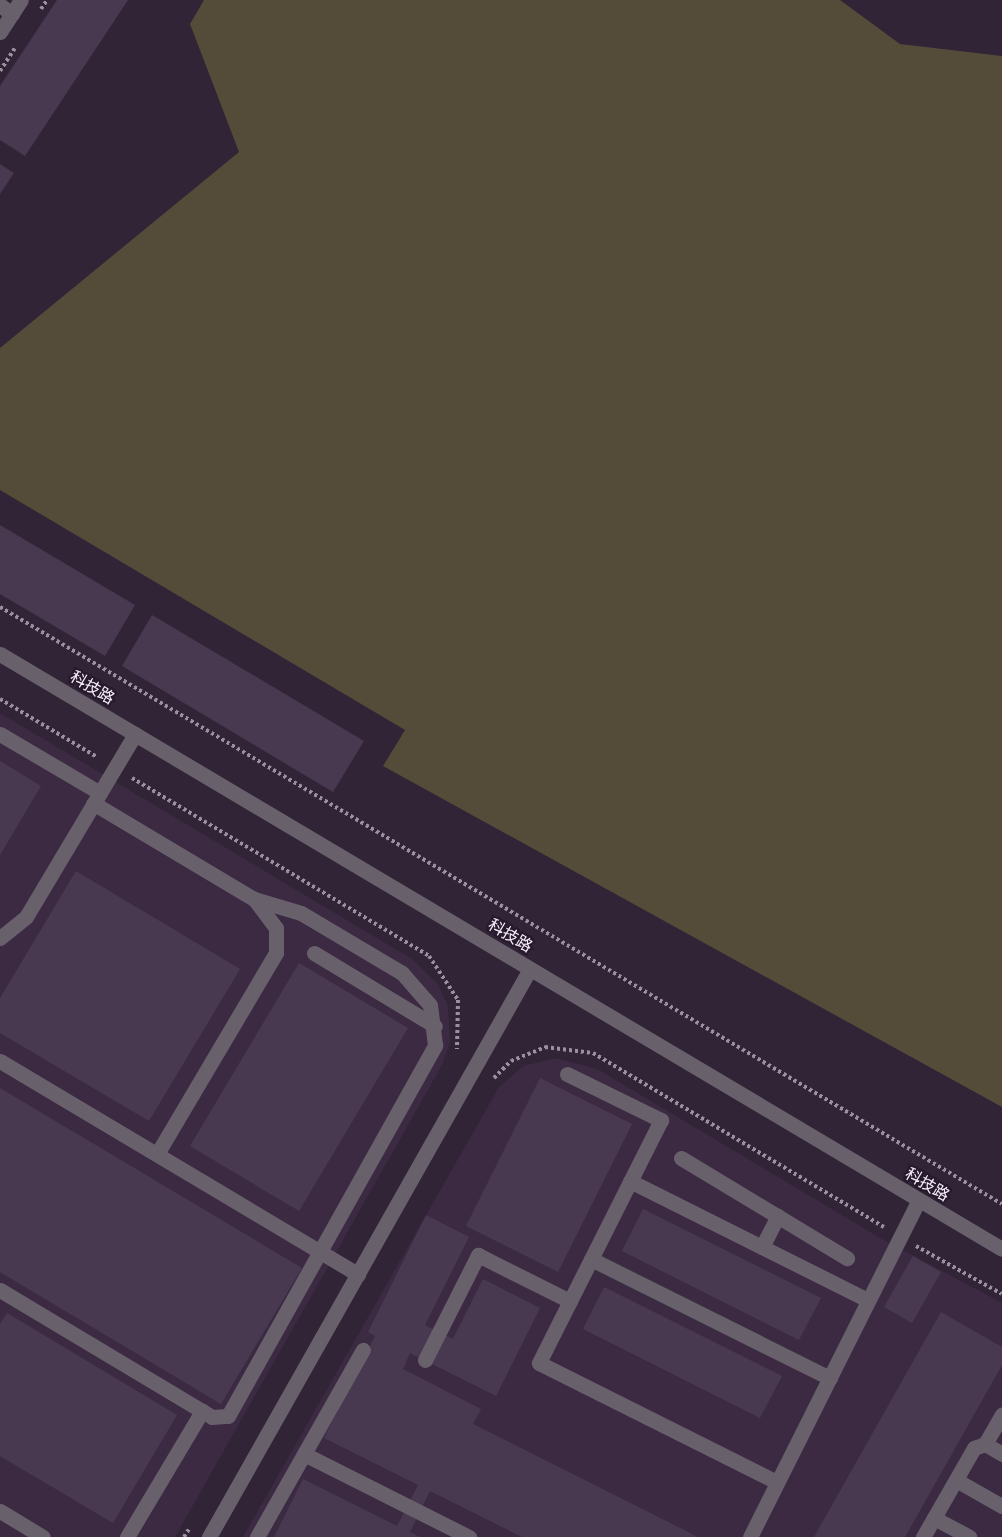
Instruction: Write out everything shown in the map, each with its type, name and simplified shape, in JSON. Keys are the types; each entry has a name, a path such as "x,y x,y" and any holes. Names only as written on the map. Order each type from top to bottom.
{"street":[{"path":"0,32 6,9 21,0"},
{"name":"科技路","path":"0,654 1002,1249"},
{"path":"0,734 254,899 272,917 276,953 157,1154"},
{"path":"0,938 26,917 135,734"},
{"path":"0,1290 202,1411 218,1418 232,1412 428,1065 435,1026 425,996 402,974 301,913 254,899"},
{"path":"314,953 435,1026"},
{"path":"209,1537 530,969"},
{"path":"0,1060 358,1274"},
{"path":"567,1074 661,1120 539,1363 777,1482"},
{"path":"681,1158 847,1258"},
{"path":"630,1181 868,1300"},
{"path":"750,1537 918,1201"},
{"path":"762,1247 777,1216"},
{"path":"425,1360 478,1255 570,1301"},
{"path":"591,1258 830,1378"},
{"path":"257,1537 363,1350"},
{"path":"127,1537 202,1411"},
{"path":"923,1537 974,1448 985,1444 1002,1414"},
{"path":"985,1444 1002,1454"},
{"path":"304,1454 468,1537"},
{"path":"956,1480 1002,1506"},
{"path":"0,1511 44,1537"},
{"path":"934,1518 969,1537"}],"path":[{"path":"0,607 1002,1204"},
{"path":"0,699 102,760"},
{"path":"123,773 429,956 458,1000 461,1026 454,1059"},
{"path":"488,1089 522,1055 545,1047 581,1049 888,1229"},
{"path":"908,1240 1002,1294"},
{"path":"184,1537 196,1516"}],"shaded area":[{"path":"204,0 840,0 900,44 1002,56 1002,1107 383,766 405,730 0,490 0,348 239,152 190,24"},
{"path":"0,713 412,959 438,984 448,1006 450,1042 442,1065 175,1537 0,1537"},
{"path":"555,1058 597,1069 882,1239 1002,1303 1002,1537 243,1537 499,1087 523,1066"}],"building":[{"path":"57,0 128,0 25,156 0,140 0,86"},
{"path":"0,164 14,173 0,194"},
{"path":"0,525 135,605 105,656 0,594"},
{"path":"152,615 364,741 333,792 122,666"},
{"path":"0,761 41,786 0,855"},
{"path":"76,871 240,969 149,1121 0,1033 0,998"},
{"path":"299,963 408,1028 299,1211 190,1146"},
{"path":"540,1078 632,1124 558,1272 466,1226"},
{"path":"0,1088 302,1268 221,1404 0,1272"},
{"path":"643,1209 821,1298 799,1340 622,1251"},
{"path":"426,1215 469,1237 425,1325 453,1339 483,1279 540,1308 496,1396 410,1353 403,1369 481,1409 473,1424 698,1537 522,1537 430,1491 410,1532 420,1537 274,1537 303,1479 397,1526 418,1485 324,1438 375,1336 368,1332"},
{"path":"913,1256 941,1272 912,1323 884,1307"},
{"path":"604,1287 782,1376 760,1418 583,1329"},
{"path":"941,1312 1002,1347 1002,1365 905,1537 814,1537"},
{"path":"7,1313 177,1415 113,1523 0,1456 0,1324"}]}
